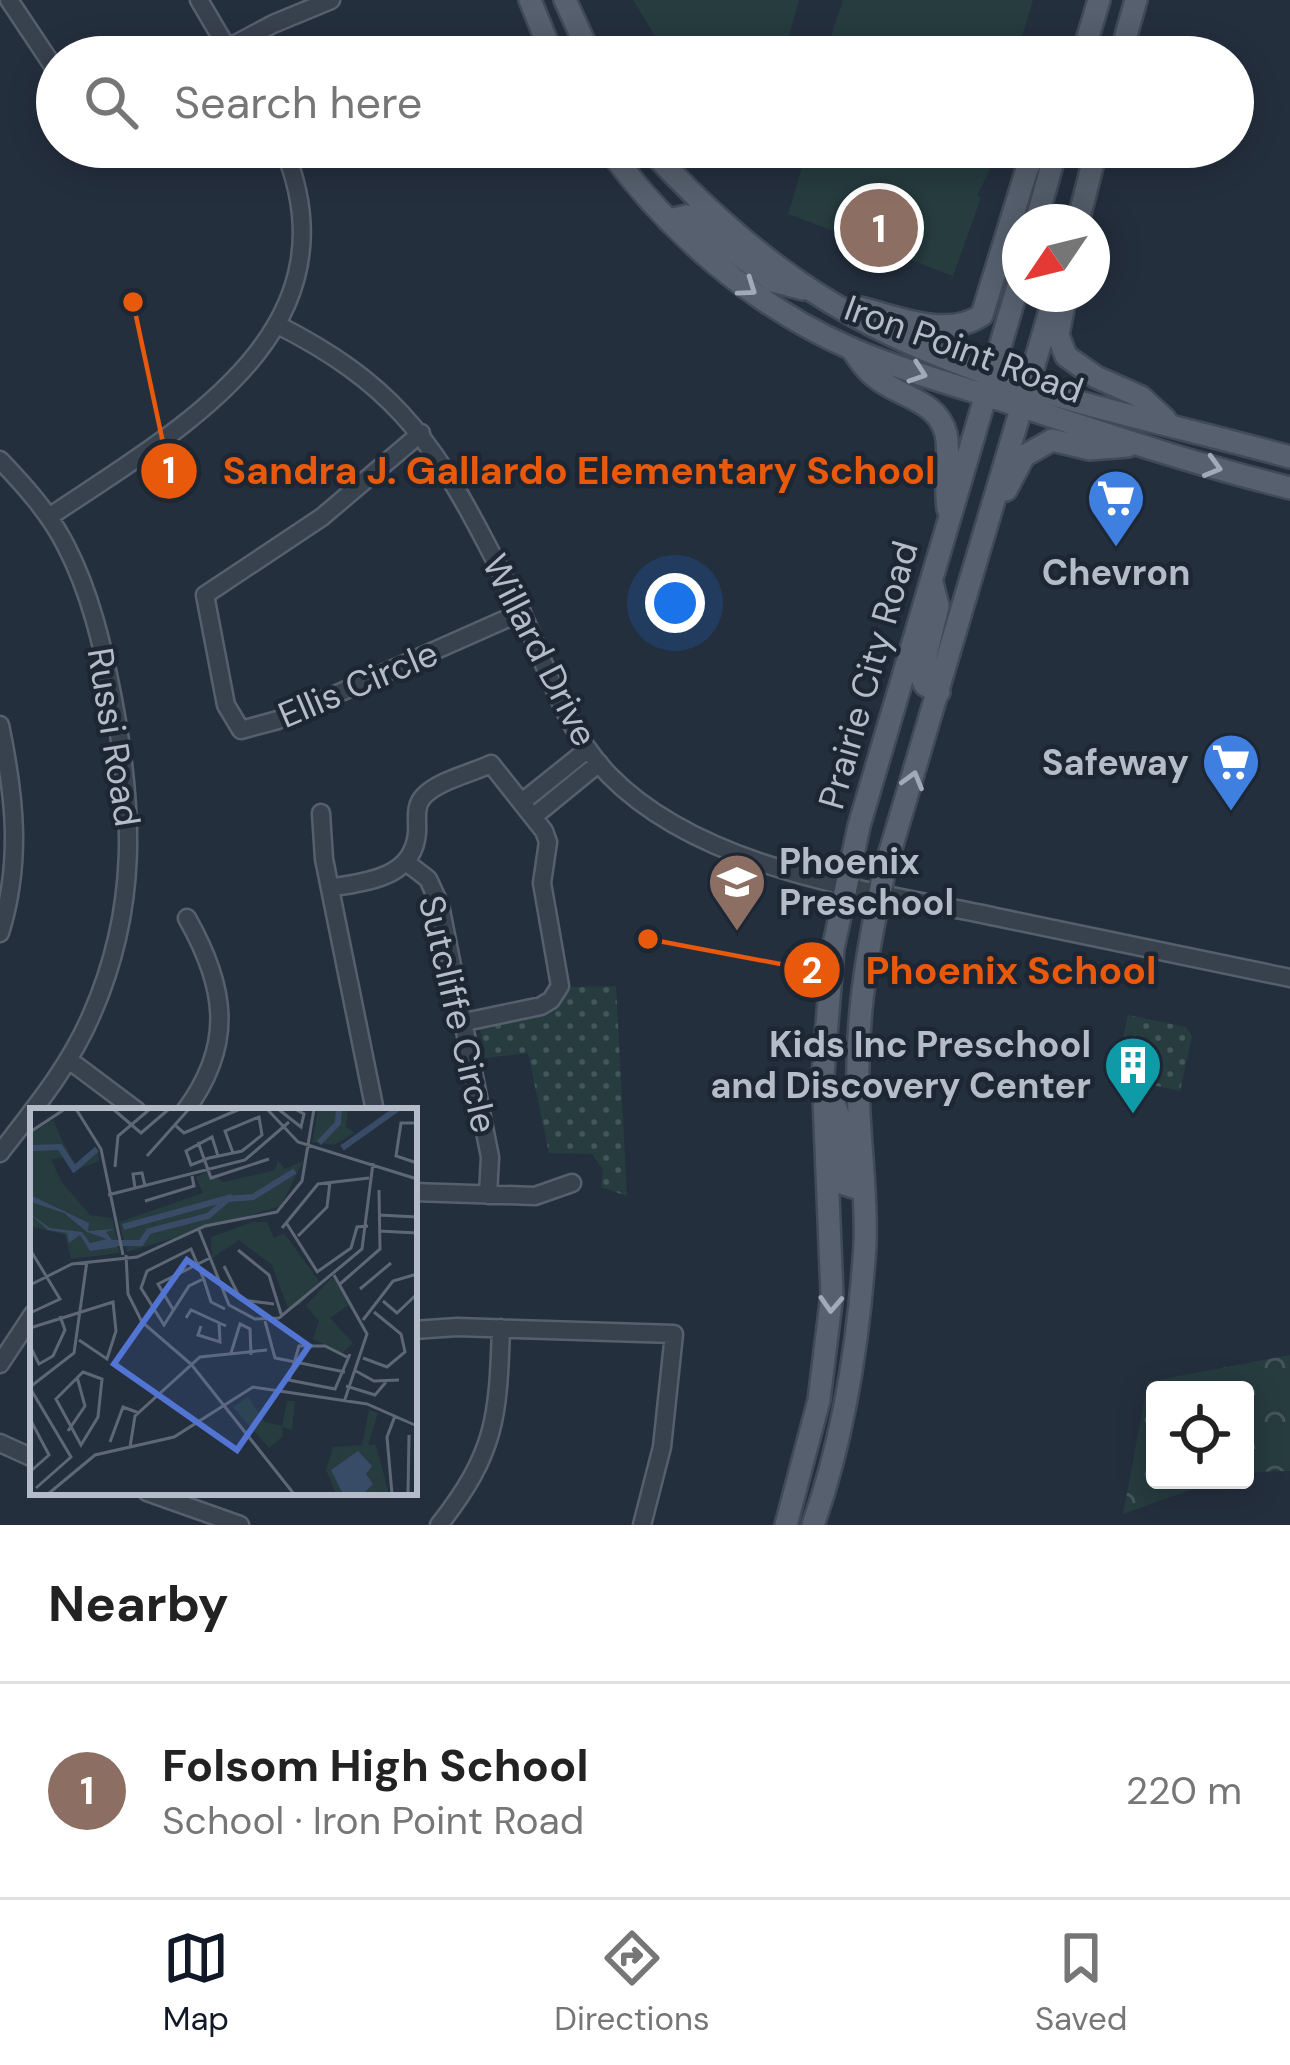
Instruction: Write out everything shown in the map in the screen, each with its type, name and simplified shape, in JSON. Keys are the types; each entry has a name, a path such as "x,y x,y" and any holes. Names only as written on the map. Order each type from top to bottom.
{"main road":[{"path":"530,0 545,36"},
{"path":"565,0 581,36"},
{"path":"1088,36 1099,0"},
{"path":"1126,36 1136,0"},
{"name":"Iron Point Road","path":"625,168 668,220 737,280 850,348 1024,395 1170,424 1290,457"},
{"name":"Iron Point Road","path":"668,168 705,207 818,295 989,384"},
{"path":"668,220 677,215 689,217 773,281 952,327 970,324 982,315 1029,168"},
{"path":"1041,204 1051,168"},
{"path":"1083,204 1092,168"},
{"name":"Prairie City Road","path":"786,1525 819,1400 832,1294 824,1076 832,949 845,884 931,576 1010,312"},
{"name":"Prairie City Road","path":"812,1525 832,1462 850,1373 865,1243 858,1085 865,961 880,892 1049,312"},
{"path":"1062,312 1058,335 1066,356 1141,397 1170,424"},
{"path":"850,348 871,375 930,406 942,421 950,514"},
{"name":"Iron Point Road","path":"1024,395 1139,446 1290,488"},
{"path":"985,527 1024,456 1036,446 1052,440 1090,449 1139,446"},
{"path":"1256,480 1265,468 1290,470"},
{"path":"931,576 938,606 921,676 925,685 938,692"},
{"path":"824,1076 841,1123 844,1184 863,1190"}],"street":[{"path":"9,0 36,40"},
{"path":"199,0 215,36"},
{"path":"259,36 331,0"},
{"path":"49,517 217,397 249,367 278,325 293,284 300,240 298,196 289,168"},
{"name":"Willard Drive","path":"278,325 360,374 421,433 454,482 522,612 557,700 593,757 646,808 700,840 845,884 1290,978"},
{"name":"Ellis Circle","path":"421,433 322,517 205,595 226,705 241,730 278,720 522,612"},
{"name":"Russi Road","path":"0,460 49,517 68,548 103,648 123,750 130,823 129,869 114,951 92,1016 69,1060 33,1108"},
{"path":"0,725 12,783 16,839 0,933"},
{"path":"527,810 593,757"},
{"path":"406,862 415,844 417,809 424,795 491,764 548,842 542,876 560,986 542,1006 465,1022"},
{"path":"321,814 330,888 374,1108"},
{"name":"Sutcliffe Circle","path":"330,888 381,878 406,862 422,873 437,896 490,1157 488,1195"},
{"path":"187,918 215,977 220,1017 214,1058 187,1108"},
{"path":"69,1060 133,1108"},
{"name":"Russi Road","path":"0,1153 30,1113"},
{"path":"417,1192 546,1195 572,1183"},
{"path":"0,1364 30,1319"},
{"path":"439,1525 478,1472 493,1431 501,1328"},
{"path":"417,1330 674,1334 662,1447 642,1525"},
{"path":"0,1443 30,1457"},
{"path":"155,1495 240,1525"}],"green space":[{"path":"633,0 799,0 789,36 655,36"},
{"path":"843,0 1033,0 1022,36 831,36"},
{"path":"802,168 990,168 953,276 788,214"},
{"path":"616,986 627,1196 601,1187 603,1170 592,1154 549,1153 528,1053 485,1058 479,1023 562,998 571,987"},
{"path":"1128,1015 1186,1027 1192,1036 1180,1091 1115,1077"},
{"path":"1290,1355 1290,1471 1254,1472 1254,1381 1153,1381"},
{"path":"1146,1393 1146,1489 1193,1489 1123,1514"}],"place":[{"name":"Folsom High School","path":"879,228"},
{"name":"Sandra J. Gallardo Elementary School","path":"133,302"},
{"name":"Chevron","path":"1116,549"},
{"name":"Safeway","path":"1231,813"},
{"name":"Phoenix Preschool","path":"737,933"},
{"name":"Phoenix School","path":"648,939"},
{"name":"Kids Inc Preschool and Discovery Center","path":"1133,1116"}]}
